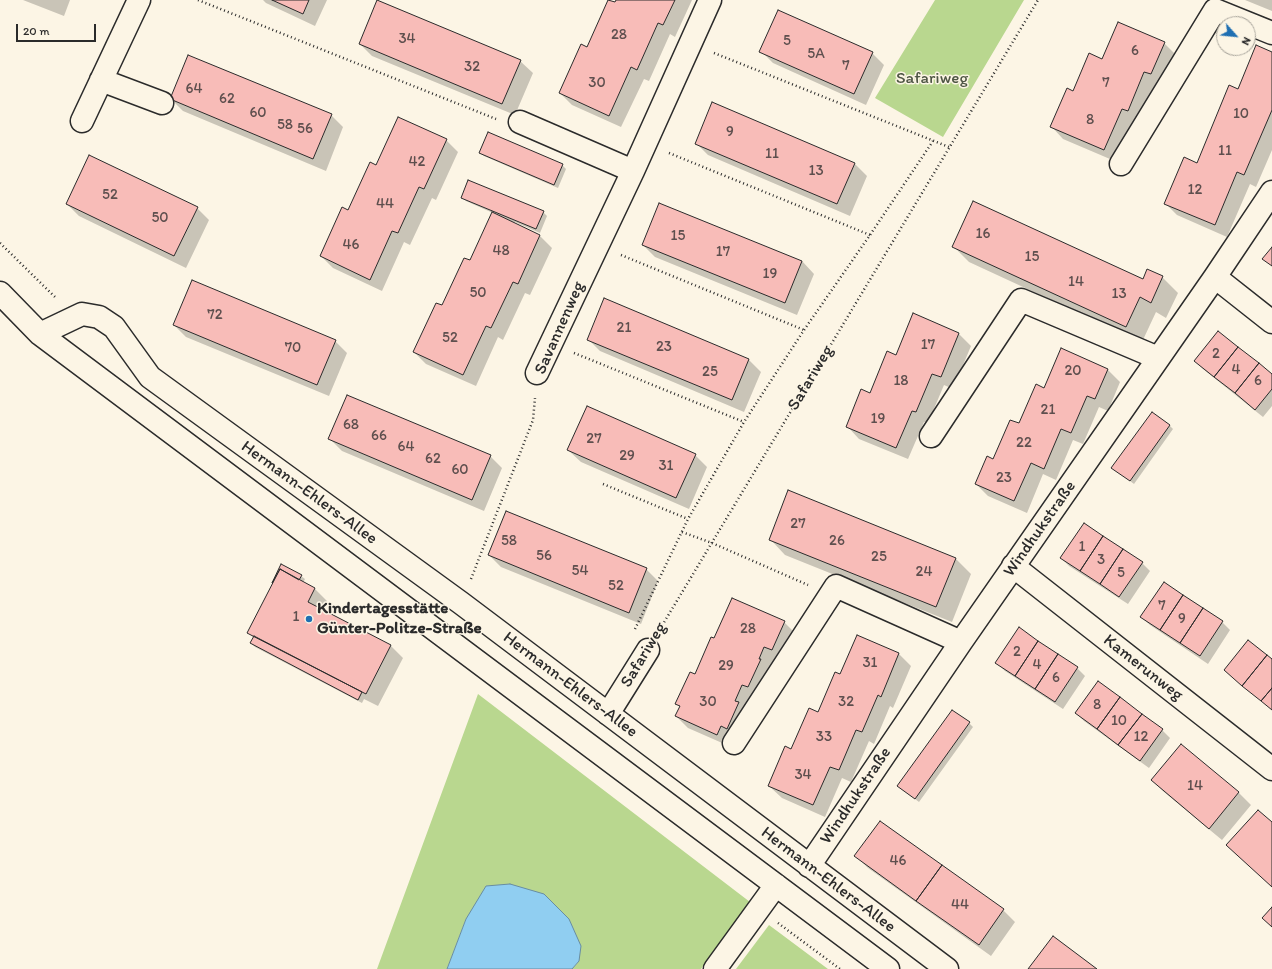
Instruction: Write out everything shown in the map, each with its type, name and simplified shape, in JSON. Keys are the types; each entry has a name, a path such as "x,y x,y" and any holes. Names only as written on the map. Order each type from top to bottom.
{"street":[{"path":"82,121 140,0"},
{"name":"Savannenweg","path":"537,373 633,171 710,0"},
{"path":"1122,164 1215,10 1272,33"},
{"path":"101,80 162,103"},
{"path":"520,122 633,171"},
{"name":"Windhukstraße","path":"809,866 1013,566 1215,277 1272,192"},
{"path":"1215,277 1272,322"},
{"name":"Hermann-Ehlers-Allee","path":"0,293 40,334 888,969"},
{"path":"931,436 1021,300 1158,358"},
{"path":"40,334 82,314"},
{"name":"Hermann-Ehlers-Allee","path":"82,314 99,317 114,327 150,377 461,603 947,969"},
{"name":"Kamerunweg","path":"1013,566 1272,769"},
{"path":"734,743 836,586 961,642"},
{"name":"Safariweg","path":"608,714 648,650"},
{"path":"714,969 776,885"}],"path":[{"path":"198,0 506,123 520,122"},
{"name":"Safariweg","path":"648,650 1038,0"},
{"path":"690,43 949,147"},
{"name":"Safariweg","path":"633,634 688,519 744,422 804,330 933,141"},
{"path":"645,144 870,235"},
{"path":"0,244 57,299 82,314"},
{"path":"598,246 804,330"},
{"path":"551,344 744,422"},
{"name":"Savannenweg","path":"461,603 533,420 537,373"},
{"path":"603,484 688,519"},
{"path":"682,532 712,543 830,595"},
{"path":"776,922 840,969"}],"green space":[{"name":"Safariweg","path":"935,0 1024,0 943,137 875,98"},
{"path":"478,694 750,902 701,969 572,969 579,961 466,919 447,969 377,969"},
{"path":"769,925 828,969 736,969"}],"water":[{"path":"510,884 544,894 569,919 581,946 579,961 572,969 447,969 466,919 486,886"}],"building":[{"path":"272,0 309,0 303,14"},
{"path":"377,0 521,60 502,104 359,44"},
{"path":"608,0 615,2 616,0 675,0 663,25 658,23 637,70 631,67 609,116 559,93 581,44 587,47"},
{"path":"778,10 873,52 854,94 759,52"},
{"path":"1118,22 1165,42 1151,74 1144,72 1128,111 1122,109 1104,150 1050,127 1067,88 1073,91 1089,53 1102,59"},
{"path":"1256,45 1272,52 1272,110 1244,175 1237,172 1215,225 1164,204 1184,157 1197,163 1229,85 1238,89 1252,56 1256,56"},
{"path":"188,55 332,114 313,159 170,99"},
{"path":"712,102 855,163 837,204 695,144"},
{"path":"398,117 447,139 424,189 419,187 398,233 392,231 370,280 320,256 342,207 348,210 370,162 376,165"},
{"path":"488,132 563,164 554,185 479,153"},
{"path":"89,155 198,207 174,256 66,204"},
{"path":"468,180 544,211 536,229 461,198"},
{"path":"973,201 1143,279 1147,269 1163,276 1151,303 1140,297 1126,327 952,247"},
{"path":"659,203 802,261 785,303 642,245"},
{"path":"492,212 540,235 518,284 513,282 491,328 486,326 463,375 413,352 436,303 442,305 464,258 470,260"},
{"path":"1272,247 1272,266 1262,259"},
{"path":"192,280 336,340 317,385 173,325"},
{"path":"604,298 749,359 732,400 587,340"},
{"path":"913,313 959,333 941,377 932,374 916,412 912,411 896,448 846,427 861,389 870,393 887,351 896,355"},
{"path":"1218,331 1238,347 1214,377 1194,361"},
{"path":"1238,347 1259,363 1235,393 1214,377"},
{"path":"1061,348 1108,369 1095,399 1087,396 1071,433 1061,429 1044,469 1031,463 1014,501 975,484 987,456 993,459 1010,420 1019,423 1036,384 1044,388"},
{"path":"1259,363 1272,374 1272,389 1255,410 1235,393"},
{"path":"347,395 491,455 472,500 328,439"},
{"path":"587,406 696,454 676,498 567,450"},
{"path":"1152,412 1170,425 1130,481 1111,468"},
{"path":"788,490 956,558 936,607 769,540"},
{"path":"506,511 647,568 629,613 488,555"},
{"path":"1084,523 1103,536 1080,571 1060,558"},
{"path":"1103,536 1123,549 1100,584 1080,571"},
{"path":"1123,549 1143,562 1119,597 1100,584"},
{"path":"281,564 302,575 299,580 280,569 272,583"},
{"path":"280,569 315,588 308,602 391,645 366,694 247,633"},
{"path":"1164,582 1183,595 1160,630 1140,617"},
{"path":"1183,595 1203,608 1180,643 1160,630"},
{"path":"732,598 785,621 772,650 764,647 759,659 761,659 748,687 742,685 735,701 739,702 727,729 721,726 717,735 675,716 680,706 675,704 690,672 695,674 711,637 714,638"},
{"path":"1203,608 1223,621 1200,656 1180,643"},
{"path":"1019,627 1038,641 1015,676 995,663"},
{"path":"857,635 899,653 881,697 878,695 862,732 856,730 839,770 830,767 813,805 768,786 785,746 791,749 809,708 818,712 835,672 840,674"},
{"path":"254,636 362,692 358,700 250,643"},
{"path":"1248,640 1267,655 1242,686 1224,670"},
{"path":"1038,641 1058,654 1035,689 1015,676"},
{"path":"1058,654 1078,667 1055,702 1035,689"},
{"path":"1267,655 1272,659 1272,688 1261,701 1242,686"},
{"path":"1098,681 1120,697 1097,729 1075,713"},
{"path":"1272,688 1272,710 1261,701"},
{"path":"1120,697 1142,714 1118,745 1097,729"},
{"path":"952,710 970,722 915,799 897,786"},
{"path":"1142,714 1163,729 1140,761 1118,745"},
{"path":"1181,744 1239,792 1209,829 1151,780"},
{"path":"1258,810 1272,822 1272,887 1226,845"},
{"path":"880,821 942,865 916,901 854,856"},
{"path":"942,865 1004,909 979,945 916,901"},
{"path":"1272,907 1272,927 1262,918"},
{"path":"1053,936 1097,969 1028,969"}],"place":[{"name":"Kindertagesstätte Günter-Politze-Straße","path":"309,619"}]}
